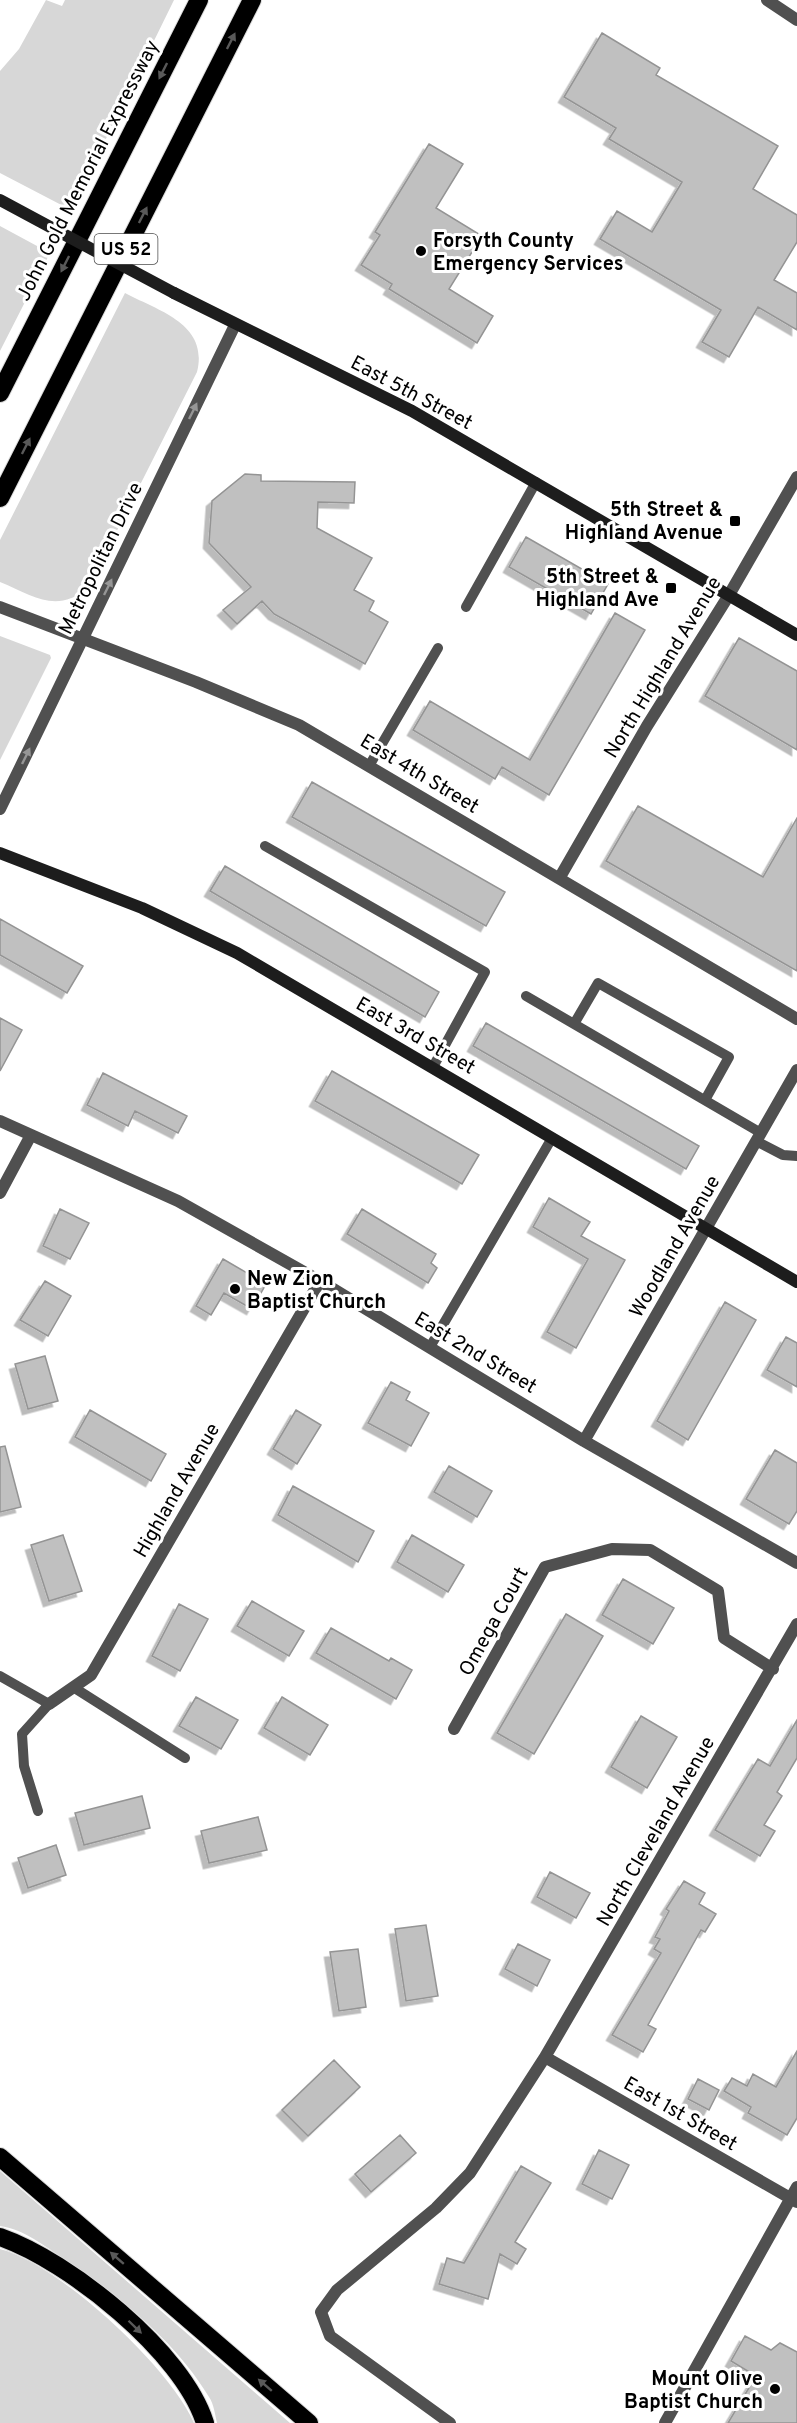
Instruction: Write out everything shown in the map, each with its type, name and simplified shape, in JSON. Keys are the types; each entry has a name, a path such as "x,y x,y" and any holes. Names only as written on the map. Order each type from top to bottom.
{"highway":[{"name":"John Gold Memorial Expressway","path":"0,393 199,0"},
{"name":"US 52","path":"0,498 252,0"},
{"path":"0,2157 309,2423"},
{"path":"0,2237 36,2253 66,2272 127,2319 177,2372 200,2407 205,2423"}],"main road":[{"name":"East 5th Street","path":"0,200 235,325 412,411 797,635"},
{"name":"East 3rd Street","path":"0,854 191,929 237,953 797,1282"}],"street":[{"path":"767,0 797,20"},
{"name":"Metropolitan Drive","path":"0,809 235,325"},
{"name":"North Highland Avenue","path":"560,877 647,726 729,595 797,477"},
{"name":"East 4th Street","path":"0,607 299,725 797,1019"},
{"name":"Woodland Avenue","path":"584,1441 797,1070"},
{"name":"East 2nd Street","path":"0,1121 178,1201 320,1281 584,1441 797,1563"},
{"path":"0,1193 31,1135"},
{"name":"Highland Avenue","path":"49,1704 91,1675 320,1281"},
{"name":"Omega Court","path":"454,1729 545,1568 612,1549 650,1550 718,1590 723,1638 773,1669"},
{"name":"North Cleveland Avenue","path":"450,2423 330,2336 321,2312 337,2290 436,2208 470,2174 545,2057 773,1669 797,1624"},
{"name":"East 1st Street","path":"545,2057 795,2196"},
{"path":"665,2423 795,2196"}],"lane":[{"path":"466,607 536,482"},
{"path":"369,766 438,648"},
{"path":"265,846 485,972 433,1067"},
{"path":"574,1024 598,983 729,1058 705,1100"},
{"path":"526,996 705,1100 783,1155 797,1156"},
{"path":"430,1347 552,1138"},
{"path":"0,1676 49,1704 22,1734 24,1766 38,1811"},
{"path":"73,1688 185,1758"}],"shaded area":[{"path":"46,0 62,6 65,0 174,0 71,210 0,173 0,71 19,49"},
{"path":"0,226 50,253 0,351"},
{"path":"125,293 166,313 188,331 196,342 199,356 197,372 88,588 66,600 55,601 34,597 0,582 0,540"},
{"path":"0,636 50,655 51,658 0,760"},
{"path":"0,2171 290,2423 217,2423 211,2400 195,2376 144,2320 85,2273 41,2244 25,2234 0,2226"},
{"path":"0,2249 24,2258 52,2275 110,2321 162,2374 194,2423 0,2423"}],"building":[{"path":"602,33 660,68 656,75 778,146 753,189 797,215 797,242 774,280 797,293 797,330 758,307 729,357 702,342 721,310 600,239 617,211 652,232 682,182 609,139 616,128 564,97"},
{"name":"Forsyth County Emergency Services","path":"429,144 463,164 436,208 482,236 449,289 493,316 477,343 389,289 392,284 361,265 380,235 375,232"},
{"path":"245,474 261,475 261,481 355,482 354,503 318,502 317,528 372,558 354,590 374,601 369,611 388,622 365,664 274,614 262,601 237,624 223,610 251,587 209,543 212,501"},
{"path":"526,537 608,584 591,614 509,567"},
{"path":"615,613 645,630 549,795 502,767 495,779 413,730 430,701 530,760"},
{"path":"739,638 797,671 797,750 705,696"},
{"path":"312,782 505,892 486,926 292,817"},
{"path":"638,806 763,877 797,818 797,971 606,861"},
{"path":"225,866 439,992 425,1017 210,891"},
{"path":"0,919 83,966 67,993 0,955"},
{"path":"0,1018 22,1030 0,1071"},
{"path":"486,1023 699,1146 686,1169 473,1046"},
{"path":"332,1071 479,1155 462,1184 315,1101"},
{"path":"103,1073 187,1116 178,1133 135,1111 128,1126 87,1105"},
{"path":"549,1198 590,1222 581,1236 625,1260 576,1348 547,1332 588,1259 533,1227"},
{"path":"60,1209 89,1223 70,1259 43,1246"},
{"path":"362,1209 436,1254 431,1263 437,1268 428,1283 347,1234"},
{"name":"New Zion Baptist Church","path":"223,1259 266,1284 252,1309 224,1293 211,1315 196,1306"},
{"path":"45,1281 71,1296 48,1336 20,1320"},
{"path":"725,1302 756,1320 688,1440 657,1421"},
{"path":"786,1337 797,1343 797,1387 767,1370"},
{"path":"45,1356 58,1401 28,1409 15,1364"},
{"path":"391,1382 410,1392 406,1400 429,1413 411,1446 368,1423"},
{"path":"90,1410 166,1454 151,1481 75,1437"},
{"path":"296,1410 321,1425 297,1464 273,1449"},
{"path":"5,1446 21,1507 0,1512 0,1447"},
{"path":"775,1450 797,1463 797,1511 789,1524 746,1499"},
{"path":"449,1466 492,1491 477,1517 434,1492"},
{"path":"293,1486 374,1531 358,1562 278,1515"},
{"path":"63,1535 82,1591 49,1601 31,1545"},
{"path":"412,1535 464,1565 448,1592 397,1562"},
{"path":"623,1579 674,1608 653,1644 602,1615"},
{"path":"252,1601 304,1631 289,1656 237,1626"},
{"path":"179,1604 208,1619 180,1671 152,1656"},
{"path":"566,1614 603,1636 534,1754 497,1733"},
{"path":"331,1628 389,1661 391,1658 412,1670 396,1699 316,1653"},
{"path":"196,1697 238,1720 221,1749 179,1726"},
{"path":"282,1697 328,1725 310,1755 264,1728"},
{"path":"641,1716 677,1737 647,1788 611,1767"},
{"path":"797,1720 797,1758 777,1792 782,1796 764,1825 775,1831 760,1856 715,1830 758,1759 770,1766"},
{"path":"142,1796 150,1828 84,1845 75,1813"},
{"path":"258,1817 267,1850 209,1863 201,1831"},
{"path":"56,1845 66,1875 28,1888 18,1858"},
{"path":"550,1872 590,1893 576,1918 537,1897"},
{"path":"684,1881 705,1893 699,1904 716,1914 705,1932 701,1930 648,2025 656,2029 643,2052 612,2035 661,1953 654,1949 660,1939 655,1937 669,1911 666,1909"},
{"path":"426,1925 438,1996 406,2001 395,1929"},
{"path":"518,1944 550,1960 537,1986 505,1969"},
{"path":"358,1949 366,2007 339,2011 330,1952"},
{"path":"797,2051 797,2118 787,2135 748,2113 751,2107 724,2091 732,2078 747,2086 753,2074 776,2087"},
{"path":"334,2060 360,2087 308,2136 282,2110"},
{"path":"698,2079 719,2090 709,2110 688,2099"},
{"path":"400,2135 416,2153 371,2192 355,2174"},
{"path":"599,2150 629,2165 612,2199 582,2184"},
{"path":"521,2166 551,2183 515,2242 526,2249 517,2264 500,2254 488,2299 439,2284 447,2258 464,2263"},
{"name":"Mount Olive Baptist Church","path":"745,2336 771,2350 780,2343 797,2352 797,2423 728,2423 756,2376 731,2361"}],"place":[{"name":"Forsyth County Emergency Services","path":"421,251"},
{"name":"5th Street & Highland Avenue","path":"735,521"},
{"name":"5th Street & Highland Ave","path":"671,588"},
{"name":"New Zion Baptist Church","path":"235,1289"},
{"name":"Mount Olive Baptist Church","path":"775,2389"}]}
